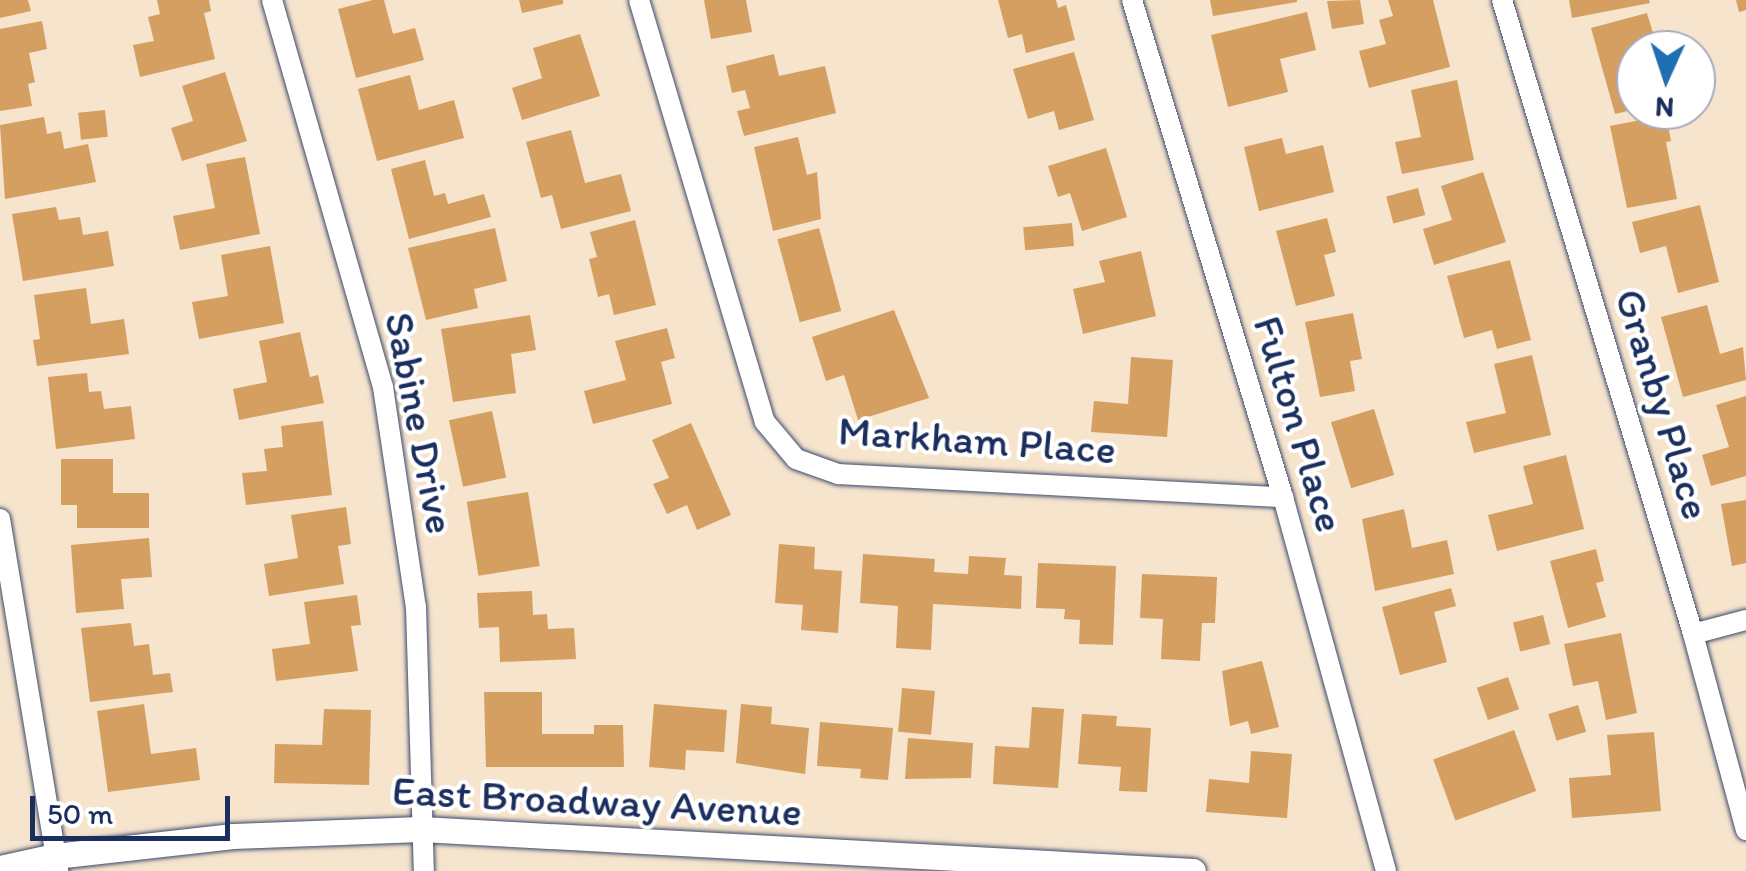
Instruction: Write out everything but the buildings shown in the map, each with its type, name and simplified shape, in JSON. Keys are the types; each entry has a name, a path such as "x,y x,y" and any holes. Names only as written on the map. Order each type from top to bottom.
{"street":[{"name":"Sabine Drive","path":"272,0 383,387 416,606 424,871"},
{"name":"Markham Place","path":"639,0 765,422 796,459 838,474 1283,497"},
{"name":"Fulton Place","path":"1132,0 1283,497 1386,871"},
{"name":"Granby Place","path":"1502,0 1693,634 1746,830"},
{"path":"0,519 56,864"},
{"path":"1693,634 1746,620"},
{"name":"East Broadway Avenue","path":"0,868 56,864 233,836 421,829 1192,871"}]}
